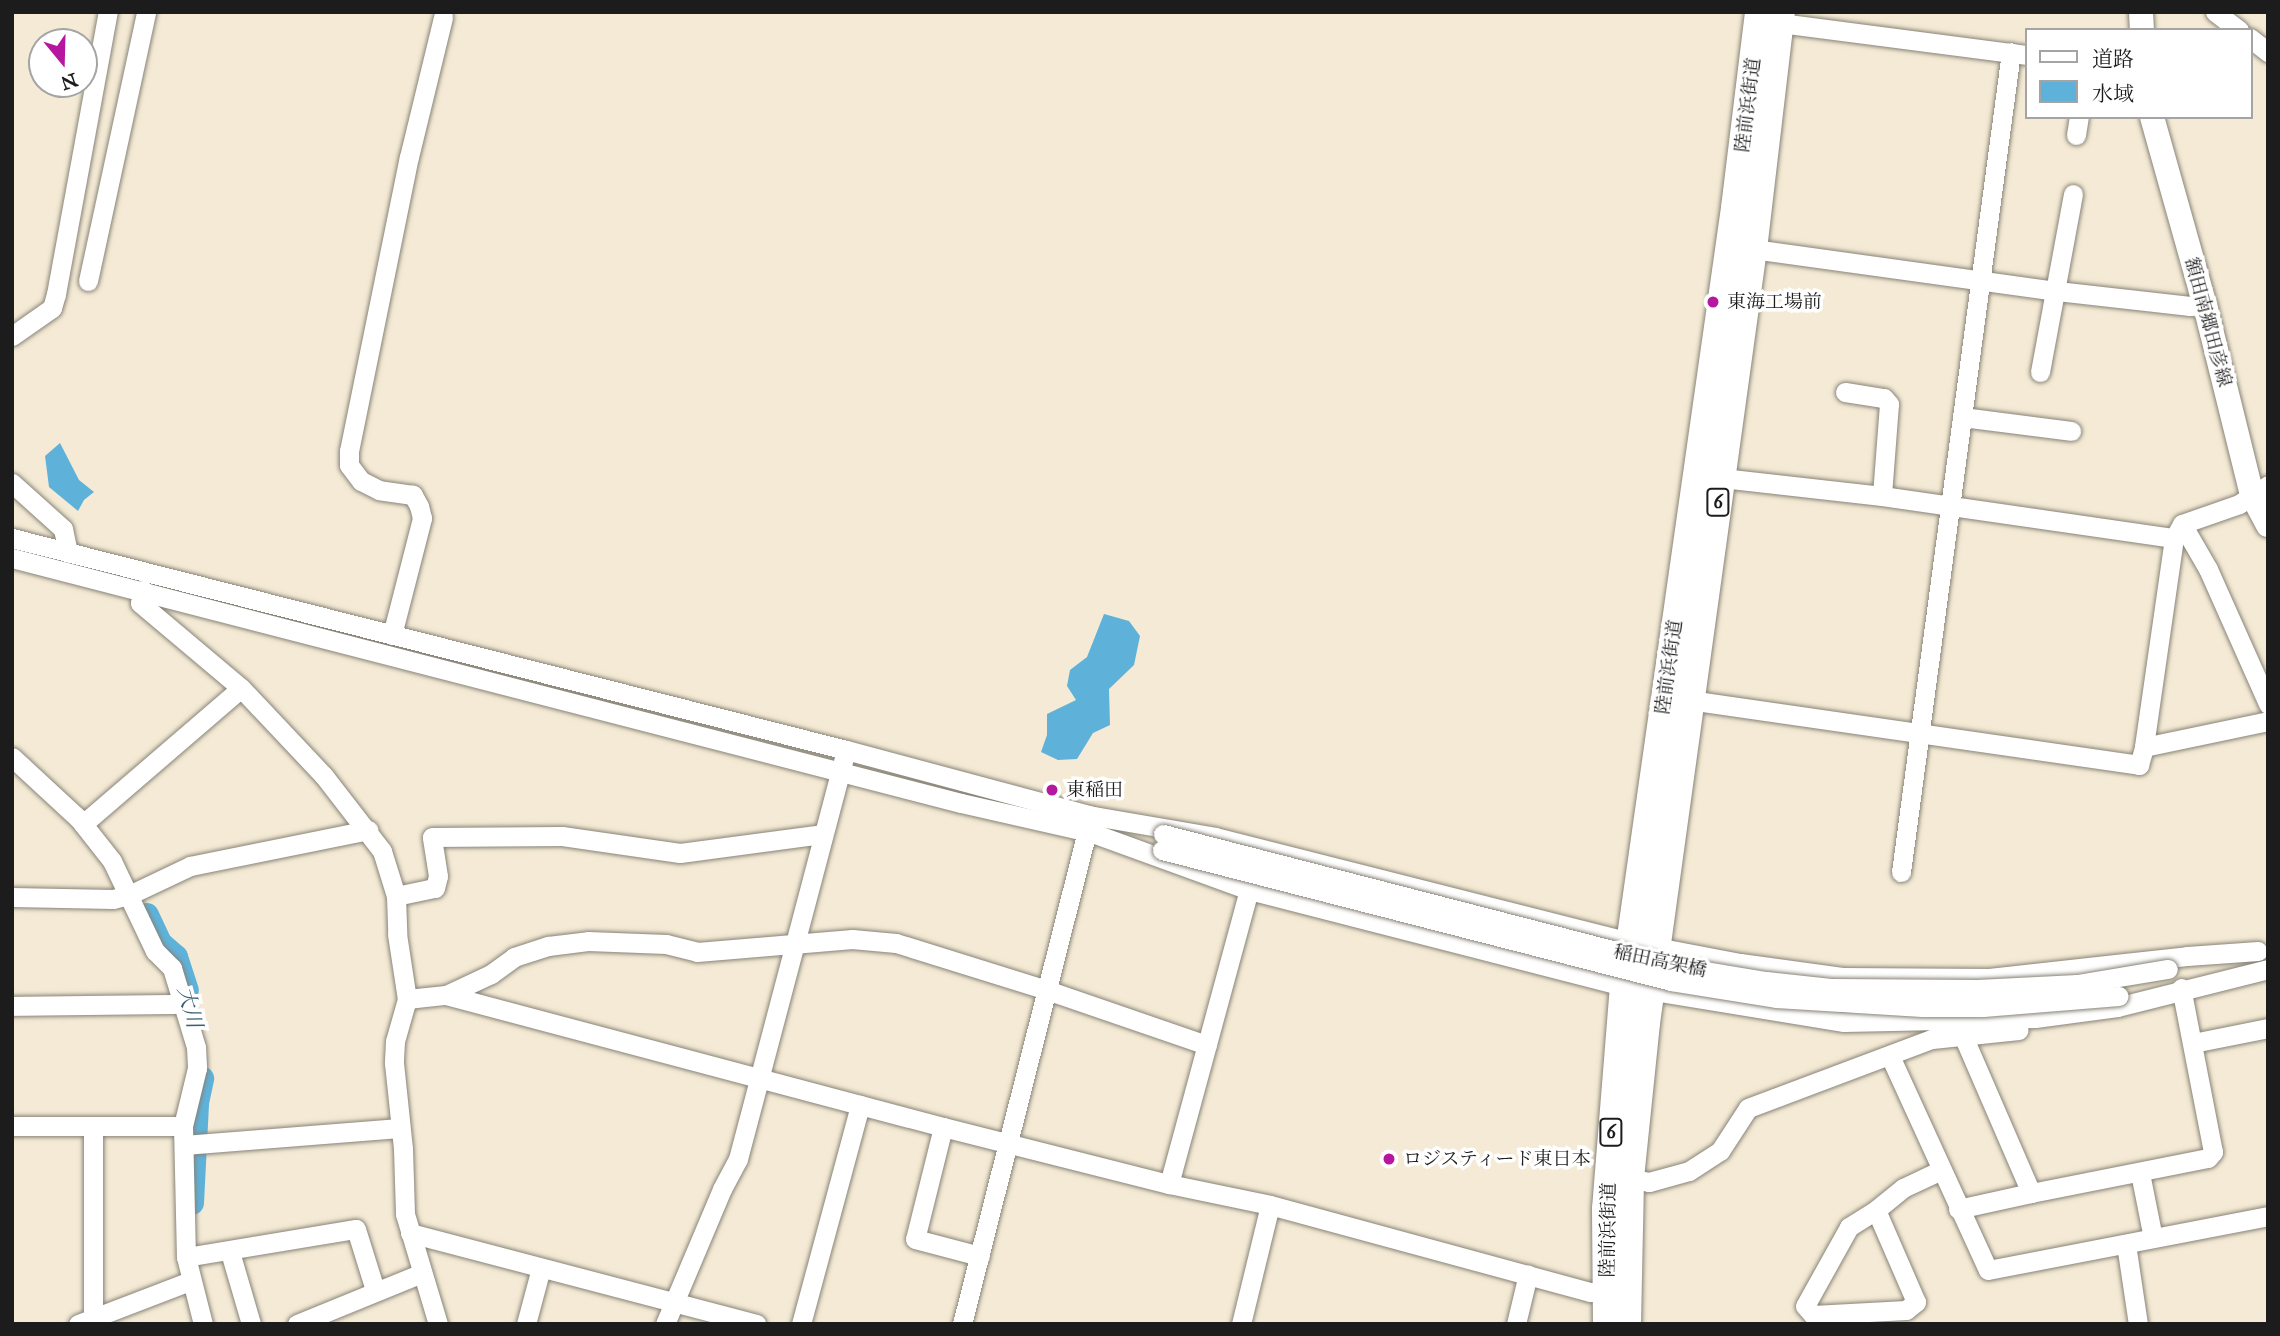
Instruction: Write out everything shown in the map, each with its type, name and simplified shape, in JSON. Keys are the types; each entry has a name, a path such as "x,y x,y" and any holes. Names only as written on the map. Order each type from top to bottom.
{"highway":[{"name":"陸前浜街道","path":"1643,944 1689,700 1721,478 1753,249 1774,16"},
{"name":"陸前浜街道","path":"1627,1324 1616,1292 1606,1209 1643,944 1731,235 1774,16"},
{"name":"陸前浜街道","path":"1607,1324 1616,1292 1630,1178 1637,989"}],"main road":[{"name":"額田南郷田彦線","path":"2153,119 2268,525"}],"street":[{"path":"12,336 52,307 56,294 108,12"},
{"path":"88,281 146,12"},
{"path":"2215,12 2236,28"},
{"path":"1774,16 2019,53 1980,280 1901,872"},
{"path":"392,635 422,518 413,495 379,490 361,481 349,465 349,451 410,157 443,17"},
{"path":"2252,40 2268,52"},
{"path":"2040,372 2073,194"},
{"path":"1753,249 2057,291 2190,306 2205,305"},
{"path":"1845,392 1884,398 1889,404 1882,496"},
{"path":"1962,417 2071,431"},
{"path":"1721,478 1882,496 1950,507 2178,531 2239,504 2260,490"},
{"path":"12,483 63,529 68,552"},
{"path":"2178,531 2208,569 2268,704"},
{"path":"1689,700 2139,765 2178,531"},
{"path":"12,538 846,750 1087,823 1163,842"},
{"path":"12,558 961,803 1087,823 1215,837 1643,944 1740,963 1842,977 1917,980 1989,978 2187,956 2265,956"},
{"path":"143,590 140,603 241,688 324,776 382,851 396,896 397,934 407,999 395,1041 394,1063 403,1149 405,1213 439,1324"},
{"path":"83,824 241,688"},
{"path":"2144,747 2268,721"},
{"path":"665,1324 722,1189 738,1159 846,750"},
{"path":"12,757 83,824 112,861 155,951 172,968 195,1047 197,1068 183,1135 186,1257 190,1281 204,1324"},
{"path":"1087,823 1249,890 1637,989 1844,1022 1929,1023 2035,1018 2117,1007 2268,979"},
{"path":"962,1324 1010,1143 1087,823"},
{"path":"12,897 113,899 129,895 190,866 368,830"},
{"path":"396,896 435,888 438,876 432,837 562,836 680,853 822,834"},
{"name":"稲田高架橋","path":"1163,842 1674,966 1831,989 1943,990 2077,984 2265,956"},
{"name":"稲田高架橋","path":"1163,842 1671,981 1776,998 1934,1007 2183,994"},
{"path":"1169,1184 1249,890"},
{"path":"407,999 446,995 491,974 514,957 548,946 588,941 666,944 697,952 852,939 896,943 1047,990 1207,1045"},
{"path":"1630,1178 1649,1182 1689,1171 1720,1151 1748,1108 1932,1040 2115,1018 2183,994 2265,956"},
{"path":"1958,1209 2208,1158 2213,1153 2183,994"},
{"path":"446,995 943,1127 1169,1184 1270,1205 1590,1292 1616,1292"},
{"path":"12,1006 182,1004"},
{"path":"2193,1043 2268,1028"},
{"path":"1964,1038 2031,1193"},
{"path":"1890,1056 1988,1270 2268,1228"},
{"path":"800,1324 860,1105"},
{"path":"12,1126 93,1126 183,1135 399,1128"},
{"path":"93,1126 85,1321 190,1281"},
{"path":"943,1127 915,1239 980,1256"},
{"path":"1876,1210 1916,1302 1906,1310 1813,1315 1805,1306 1849,1227 1903,1188 1941,1170"},
{"path":"2140,1173 2153,1238"},
{"path":"1241,1324 1270,1205"},
{"path":"2127,1250 2153,1238 2268,1216"},
{"path":"186,1257 356,1229 375,1290"},
{"path":"411,1233 672,1304 757,1324"},
{"path":"2127,1250 2138,1324"},
{"path":"230,1251 251,1324"},
{"path":"526,1324 541,1268"},
{"path":"297,1324 422,1273"},
{"path":"1516,1324 1528,1274"}],"water":[{"path":"60,443 79,480 94,492 84,500 78,511 49,487 45,456"},
{"path":"1104,614 1129,621 1140,636 1134,665 1109,689 1110,725 1093,733 1077,759 1058,760 1041,752 1047,735 1047,714 1076,700 1067,686 1070,670 1087,657"}],"waterway":[{"name":"大川","path":"147,915 160,943 176,957 187,990"},
{"name":"大川","path":"192,1203 197,1103 202,1079"}],"place":[{"name":"東海工場前","path":"1713,302"},
{"name":"東稲田","path":"1052,790"},
{"name":"ロジスティード東日本","path":"1389,1159"}]}
